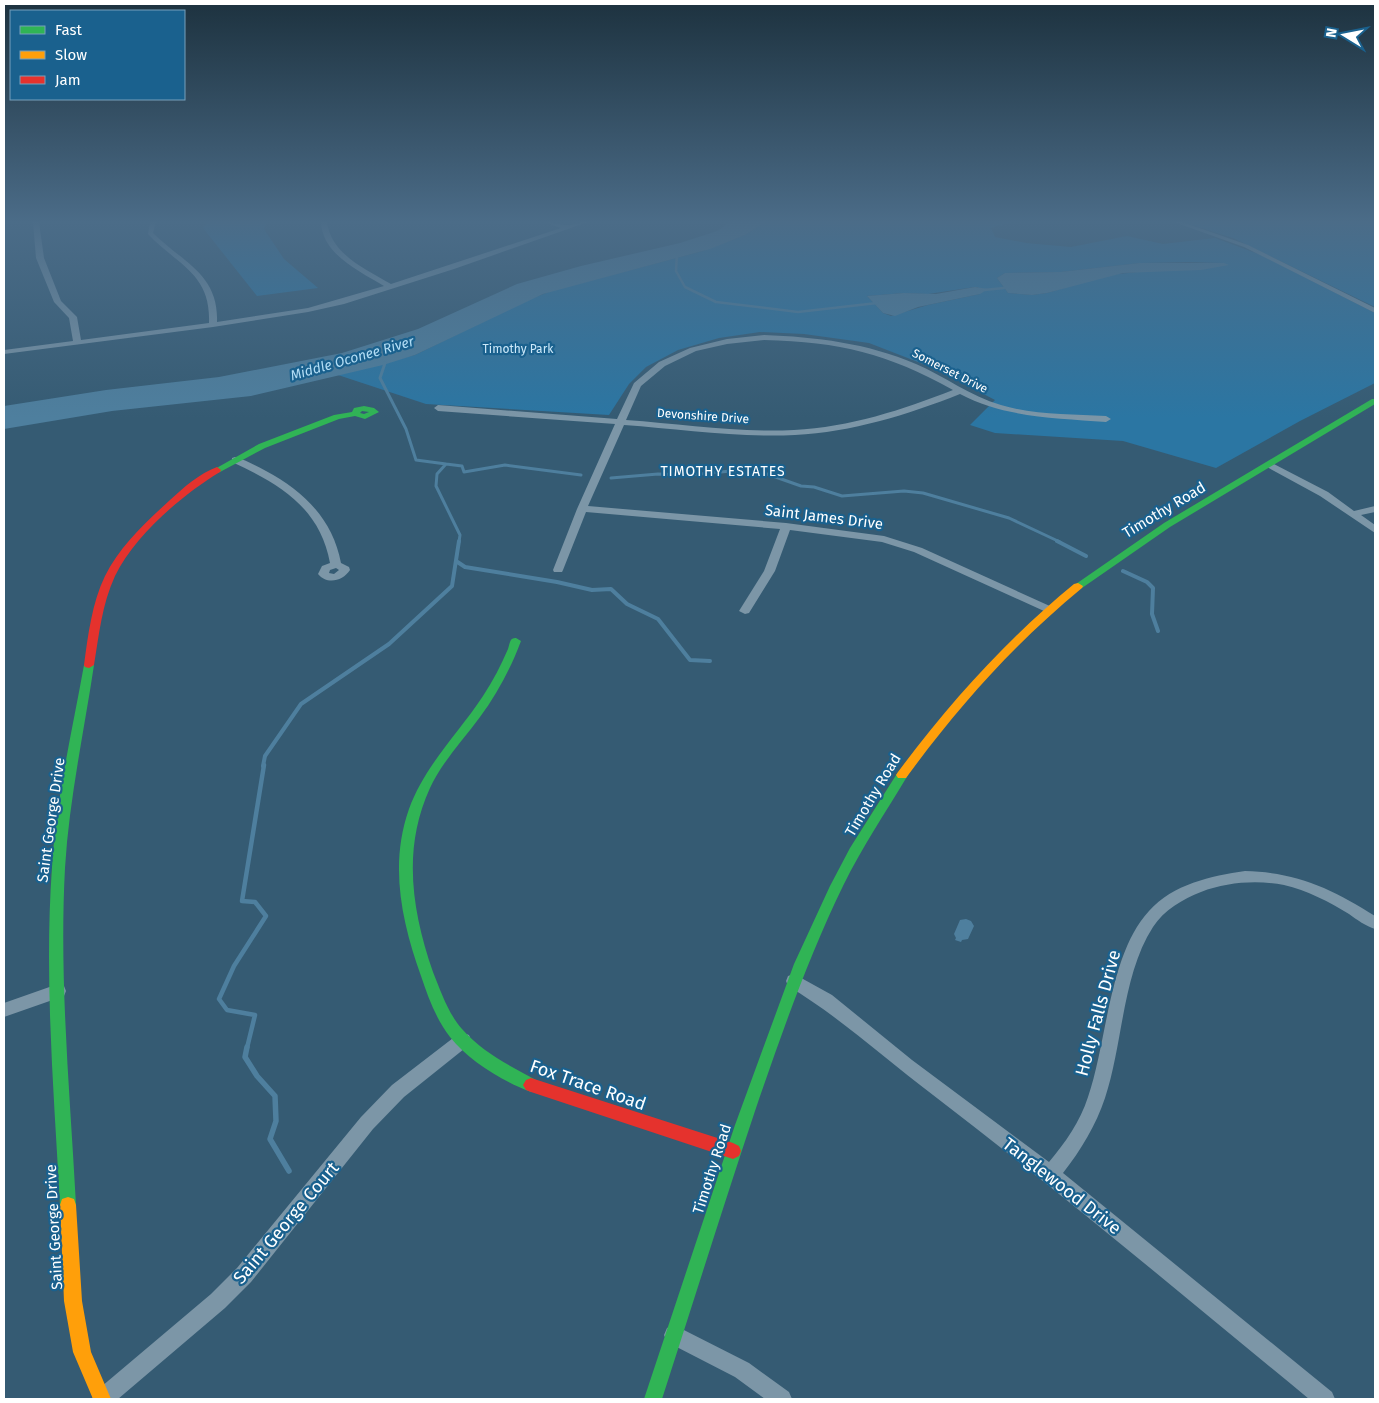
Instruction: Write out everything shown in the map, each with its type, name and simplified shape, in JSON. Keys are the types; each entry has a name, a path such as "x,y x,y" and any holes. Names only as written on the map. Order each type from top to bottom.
{"street":[{"path":"51,287 58,302 73,317 77,342"},
{"path":"207,287 213,304 212,325"},
{"path":"4,352 212,325 308,310 384,287"},
{"path":"1328,287 1375,311"},
{"name":"Somerset Drive","path":"558,570 582,509 637,385 656,368 670,360 707,346 751,339 818,339 865,347 929,372 960,391 983,402 1019,412 1106,419"},
{"name":"Devonshire Drive","path":"438,408 768,433 823,431 851,427 894,415 960,391"},
{"name":"Timothy Road","path":"652,1399 733,1151 794,981 835,893 900,777 933,730 1007,647 1048,609 1122,553 1160,528 1336,427 1375,401"},
{"name":"Saint George Drive","path":"102,1399 82,1352 73,1301 58,991 57,893 59,861 93,633 102,598 116,565 145,530 180,496 212,473 235,460 304,428 337,417 355,414"},
{"path":"235,460 253,467 291,490 316,514 332,539 336,565"},
{"path":"1270,465 1311,485 1375,530"},
{"name":"Saint James Drive","path":"582,509 786,526 856,534 901,544 933,556 1048,609"},
{"path":"1354,514 1375,509"},
{"path":"745,611 773,566 786,526"},
{"name":"Fox Trace Road","path":"516,641 497,683 424,788 412,816 402,875 404,902 413,938 433,993 446,1017 463,1040 509,1075 540,1089 733,1151"},
{"name":"Holly Falls Drive","path":"1050,1174 1085,1127 1098,1096 1130,961 1149,921 1165,906 1179,896 1216,882 1236,878 1277,877 1322,893 1375,923"},
{"name":"Tanglewood Drive","path":"794,981 826,1000 913,1070 1050,1174 1325,1399"},
{"path":"4,1010 58,991"},
{"name":"Saint George Court","path":"102,1399 238,1282 367,1123 398,1091 463,1040"},
{"path":"674,1334 742,1370 782,1399"}],"green space":[{"path":"250,287 318,288 257,296"},
{"name":"Timothy Park","path":"564,287 972,287 928,294 904,293 867,296 883,313 891,316 928,305 980,294 978,287 1004,287 1008,293 1032,295 1066,287 1325,287 1375,313 1375,383 1300,421 1216,468 1123,441 995,433 970,425 995,400 936,369 869,343 804,334 760,332 719,338 678,350 646,367 629,384 609,415 426,404 338,375 415,355 526,301"},
{"path":"1335,287 1375,287 1375,307"}],"water":[{"name":"Middle Oconee River","path":"509,287 567,287 543,294 415,355 383,365 251,396 112,411 4,429 4,406 106,390 219,377 342,353 418,329"},
{"path":"972,287 988,289 980,294 918,307 895,316 883,313 867,296 904,293 936,294"},
{"path":"1004,287 1068,287 1032,295 1008,293"},
{"path":"966,919 971,921 974,926 968,939 961,942 955,940 954,934 960,920"}],"waterway":[{"path":"686,287 716,302 798,312 877,303"},
{"path":"984,290 1004,288"},
{"name":"Middle Oconee River","path":"385,363 380,378 406,429 416,460 446,464"},
{"path":"446,464 462,466 464,472 505,465 581,475"},
{"path":"446,464 437,474 436,486 460,535 459,542"},
{"path":"611,478 658,474 690,475 731,471 749,475 767,474 801,486 814,487 842,496 904,491 923,493 1009,518 1060,542"},
{"path":"263,766 265,756 301,704 389,644 452,586 459,541"},
{"path":"1057,541 1086,556"},
{"path":"456,561 465,567 557,582 592,590 611,589 627,604 658,619 690,660 710,661"},
{"path":"1123,571 1147,582 1153,588 1152,614 1158,631"},
{"path":"247,1048 255,1015 227,1010 219,999 234,966 266,916 255,902 242,901 264,765"},
{"path":"247,1047 245,1057 257,1076 275,1096 276,1121 270,1139 289,1171"}],"traffic: fast":[{"path":"1078,586 1167,525 1375,401"},
{"path":"217,470 262,446 337,417 355,414 365,417 375,412 364,408 357,410 355,414"},
{"path":"516,641 488,697 441,759 424,788 409,833 405,878 411,923 417,946 434,994 446,1018 456,1033 472,1049 531,1085"},
{"path":"68,1205 58,1011 56,933 58,865 69,779 89,665"},
{"path":"653,1399 770,1045 801,964 836,886 856,848 902,775"}],"traffic: slow":[{"path":"902,775 962,697 983,674 1028,629 1078,586"},
{"path":"68,1205 73,1301 82,1352 102,1399"}],"traffic: jam":[{"path":"89,665 101,601 116,565 148,526 190,488 217,470"},
{"path":"531,1085 733,1151"}],"district":[{"name":"TIMOTHY ESTATES","path":"723,471"}]}
